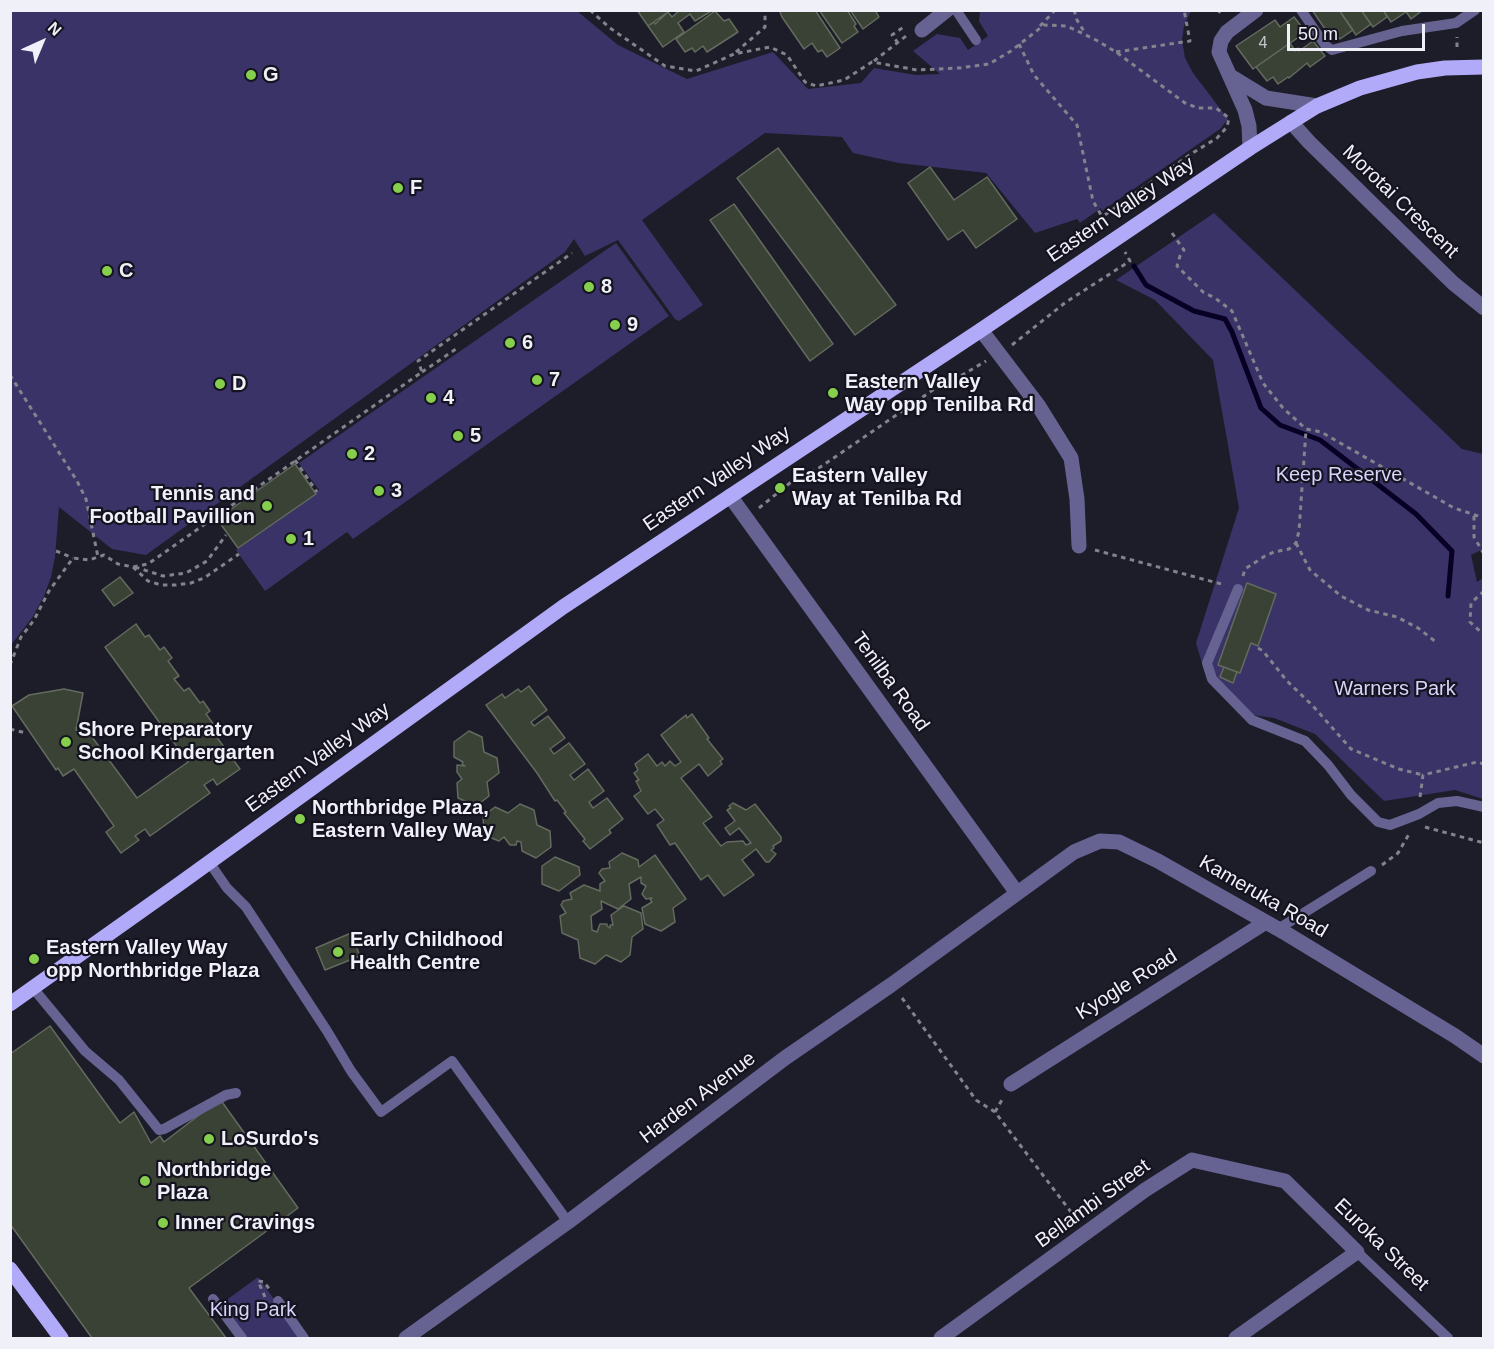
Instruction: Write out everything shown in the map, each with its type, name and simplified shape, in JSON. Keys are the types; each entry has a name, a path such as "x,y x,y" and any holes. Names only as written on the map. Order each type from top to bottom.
{"main road":[{"name":"Eastern Valley Way","path":"10,1004 563,607 981,330 1250,148 1317,106 1360,88 1416,72 1484,67"},
{"path":"10,1269 61,1338"}],"street":[{"path":"922,30 947,10"},
{"path":"1250,148 1245,110 1219,52 1221,41 1227,32 1256,10"},
{"path":"1230,76 1266,98 1317,106"},
{"name":"Morotai Crescent","path":"1291,122 1453,283 1484,308"},
{"path":"981,330 1038,405 1071,458 1077,499 1079,546"},
{"name":"Tenilba Road","path":"729,496 1017,893"},
{"name":"Kameruka Road","path":"1017,893 1084,847 1100,841 1112,840 1127,845 1272,926 1455,1036 1484,1056"},
{"name":"Harden Avenue","path":"406,1338 568,1222 785,1058 891,985 1017,893"},
{"name":"Kyogle Road","path":"1011,1084 1272,926"},
{"name":"Bellambi Street","path":"941,1338 1145,1190 1192,1160 1285,1181"},
{"name":"Euroka Street","path":"1285,1181 1357,1252"},
{"path":"1236,1338 1357,1252"}],"lane":[{"path":"956,10 976,40"},
{"path":"1301,10 1325,45 1332,50 1402,31 1456,23 1475,10"},
{"path":"1238,589 1207,663 1212,678 1222,692 1252,720 1305,741 1328,765 1351,795 1378,822 1390,825 1419,814 1438,803 1457,801 1484,807"},
{"path":"209,862 227,888 246,907 351,1071 381,1112 452,1061 568,1222"},
{"path":"1272,926 1371,871"},
{"path":"33,988 85,1051 119,1080 158,1129 164,1129 216,1100 236,1093"},
{"name":"Euroka Street","path":"1357,1252 1448,1338"},
{"path":"213,1299 242,1338"},
{"path":"278,1301 304,1338"}],"path":[{"path":"590,10 610,28 664,66 696,71 734,54 770,47 786,55 805,82 816,86 844,80 906,36 922,30"},
{"path":"734,54 765,27 765,10"},
{"path":"1039,28 1041,22 1055,10"},
{"path":"1074,10 1086,34"},
{"path":"1116,52 1190,41 1184,10"},
{"path":"872,62 917,70 989,64 1044,25 1067,26 1086,34 1116,52 1185,103 1197,108 1216,108 1228,117 1227,127 1217,138 1102,217 1093,201 1077,125 1034,75 1019,44"},
{"path":"1172,233 1184,250 1177,266 1203,292 1233,311 1263,383 1283,408 1306,429 1321,432 1454,508 1484,518"},
{"path":"422,372 418,361 572,253"},
{"path":"745,518 796,478 819,468 946,381 957,378 1022,339 1066,302 1130,261"},
{"path":"133,567 148,564 456,348"},
{"path":"10,375 86,499 98,557"},
{"path":"1079,546 1238,589 1245,569 1265,556 1289,549 1296,543 1299,531 1306,429"},
{"path":"295,460 317,492"},
{"path":"1474,516 1474,537 1484,554"},
{"path":"56,551 73,558 89,560 104,555 118,564 163,576 186,573 207,561 226,536"},
{"path":"1296,543 1310,570 1341,596 1368,610 1408,622 1436,642"},
{"path":"133,567 148,581 161,585 176,585 204,578 239,554"},
{"path":"10,664 21,637 34,620 49,591 73,558"},
{"path":"1484,591 1470,603 1470,622 1484,635"},
{"path":"1258,648 1351,749 1399,769 1423,775"},
{"path":"10,729 26,733"},
{"path":"1414,824 1484,843"},
{"path":"891,985 976,1100 995,1112 1087,1233"}],"green space":[{"path":"11,11 577,11 618,45 687,79 773,52 808,89 861,83 874,68 916,75 940,74 913,51 937,34 960,38 968,50 988,36 979,21 980,11 1191,11 1184,26 1182,40 1185,58 1193,73 1228,119 1220,129 1102,211 1101,208 1080,223 1077,219 1035,233 986,173 899,163 853,153 842,137 765,133 642,220 703,305 679,321 675,319 618,240 585,256 574,239 565,252 146,555 112,549 59,507 51,577 32,618 11,645"},
{"path":"1214,213 1462,449 1483,454 1483,549 1471,555 1477,582 1483,578 1483,799 1455,790 1384,801 1315,734 1274,718 1238,713 1205,673 1196,643 1239,508 1213,360 1155,300 1116,280"},
{"path":"616,243 669,316 353,539 347,532 265,591 236,550 319,490 299,463"},
{"name":"King Park","path":"258,1277 302,1338 246,1338 221,1304"}],"building":[{"path":"637,10 667,10 668,12 648,26"},
{"path":"680,10 713,10 695,21 690,14 678,23 684,32 663,47 648,26 654,22 655,24 668,12 672,17"},
{"path":"782,10 815,10 840,48 827,57 822,50 818,52 812,43 804,49 782,17 780,12"},
{"path":"819,10 847,10 858,32 842,43"},
{"path":"850,10 875,10 879,17 863,29"},
{"path":"1312,10 1339,10 1353,30 1340,39 1337,36 1332,39"},
{"path":"1339,10 1361,10 1371,24 1356,35"},
{"path":"1361,10 1383,10 1387,17 1373,27"},
{"path":"1383,10 1405,10 1406,12 1391,22"},
{"path":"1405,10 1423,10 1411,19"},
{"path":"715,11 724,21 729,19 738,32 707,52 703,46 695,52 692,48 685,52 676,39"},
{"path":"1294,17 1306,32 1253,69 1236,46 1275,20 1280,27"},
{"path":"1313,41 1325,56 1310,67 1307,63 1278,84 1273,77 1267,81 1256,67 1290,43 1295,51 1298,48 1299,51"},
{"path":"778,148 896,305 855,335 737,178"},
{"path":"930,167 954,200 987,177 1017,219 976,248 963,230 948,240 908,183"},
{"path":"734,204 833,344 810,361 710,220"},
{"name":"Tennis and Football Pavillion","path":"295,464 316,494 238,548 217,519"},
{"path":"120,577 133,593 114,606 102,590"},
{"path":"1247,583 1276,594 1258,646 1251,643 1240,673 1218,665"},
{"name":"Shore Preparatory School Kindergarten","path":"136,624 145,637 149,635 160,650 164,647 172,658 168,661 179,676 174,679 184,691 189,688 200,703 203,701 210,711 206,714 217,729 213,732 240,769 217,785 213,779 204,785 210,793 150,836 145,829 135,836 139,840 121,853 106,832 114,826 74,769 63,776 58,768 56,770 12,706 29,695 64,689 83,693 76,730 92,737 137,798 188,762 105,647"},
{"path":"1224,667 1237,672 1233,683 1220,677"},
{"path":"529,686 547,710 531,722 534,726 548,716 565,738 550,749 554,754 569,743 585,764 570,775 574,780 588,769 604,791 589,802 593,808 607,798 623,819 609,830 611,833 590,849 583,841 585,839 564,813 566,812 557,800 555,801 486,705 502,694 505,698 518,689 521,692"},
{"path":"692,714 709,738 707,739 723,759 720,761 722,764 708,776 699,764 681,778 712,817 703,823 721,846 727,842 743,841 746,845 751,843 739,828 730,835 725,828 735,821 727,810 733,803 746,810 755,804 781,837 781,841 771,850 776,854 769,862 766,862 756,849 742,860 754,875 724,896 708,875 701,880 675,843 670,845 657,825 664,820 655,809 648,814 634,796 641,791 636,781 639,780 634,773 638,770 635,764 648,754 657,766 662,762 665,766 670,761 675,766 681,762 661,735 686,715 687,718"},
{"path":"469,731 482,737 484,752 497,758 499,773 487,782 489,796 476,806 458,798 457,783 462,779 457,772 457,765 465,766 463,762 454,757 454,742"},
{"path":"520,804 534,810 537,825 550,831 551,847 536,858 522,851 521,842 517,841 516,845 510,845 504,837 499,841 484,835 483,816 495,807 508,813"},
{"path":"622,853 638,860 639,867 655,855 686,899 673,908 675,922 661,931 645,924 642,908 652,902 650,899 652,898 646,899 642,894 646,886 641,883 641,877 629,884 631,899 618,909 601,901 602,909 591,916 592,930 597,932 600,924 607,924 610,928 610,925 613,925 611,915 624,906 641,913 643,929 632,937 630,955 621,962 606,955 595,964 580,958 578,940 562,933 560,916 566,913 561,905 563,901 572,899 570,893 584,885 600,891 600,884 605,881 599,873 602,869 610,868 609,862"},
{"path":"555,857 579,867 580,875 559,891 542,884 542,866"},
{"name":"Early Childhood Health Centre","path":"351,933 360,956 325,970 316,948"},
{"name":"Northbridge Plaza","path":"50,1026 120,1123 134,1112 151,1143 160,1136 164,1142 220,1099 298,1208 189,1288 226,1338 92,1338 10,1224 10,1054"}],"waterway":[{"path":"1134,266 1146,285 1194,311 1225,319 1261,408 1280,425 1320,440 1416,514 1452,551 1448,596"}],"place":[{"name":"G","path":"251,75"},
{"name":"F","path":"398,188"},
{"name":"C","path":"107,271"},
{"name":"8","path":"589,287"},
{"name":"9","path":"615,325"},
{"name":"6","path":"510,343"},
{"name":"7","path":"537,380"},
{"name":"D","path":"220,384"},
{"name":"Eastern Valley Way opp Tenilba Rd","path":"833,393"},
{"name":"4","path":"431,398"},
{"name":"5","path":"458,436"},
{"name":"2","path":"352,454"},
{"name":"Eastern Valley Way at Tenilba Rd","path":"780,488"},
{"name":"3","path":"379,491"},
{"name":"Tennis and Football Pavillion","path":"267,506"},
{"name":"1","path":"291,539"},
{"name":"Shore Preparatory School Kindergarten","path":"66,742"},
{"name":"Northbridge Plaza, Eastern Valley Way","path":"300,819"},
{"name":"Early Childhood Health Centre","path":"338,952"},
{"name":"Eastern Valley Way opp Northbridge Plaza","path":"34,959"},
{"name":"LoSurdo's","path":"209,1139"},
{"name":"Northbridge Plaza","path":"145,1181"},
{"name":"Inner Cravings","path":"163,1223"}],"park label":[{"name":"Keep Reserve","path":"1339,475"},
{"name":"Warners Park","path":"1395,689"}]}
